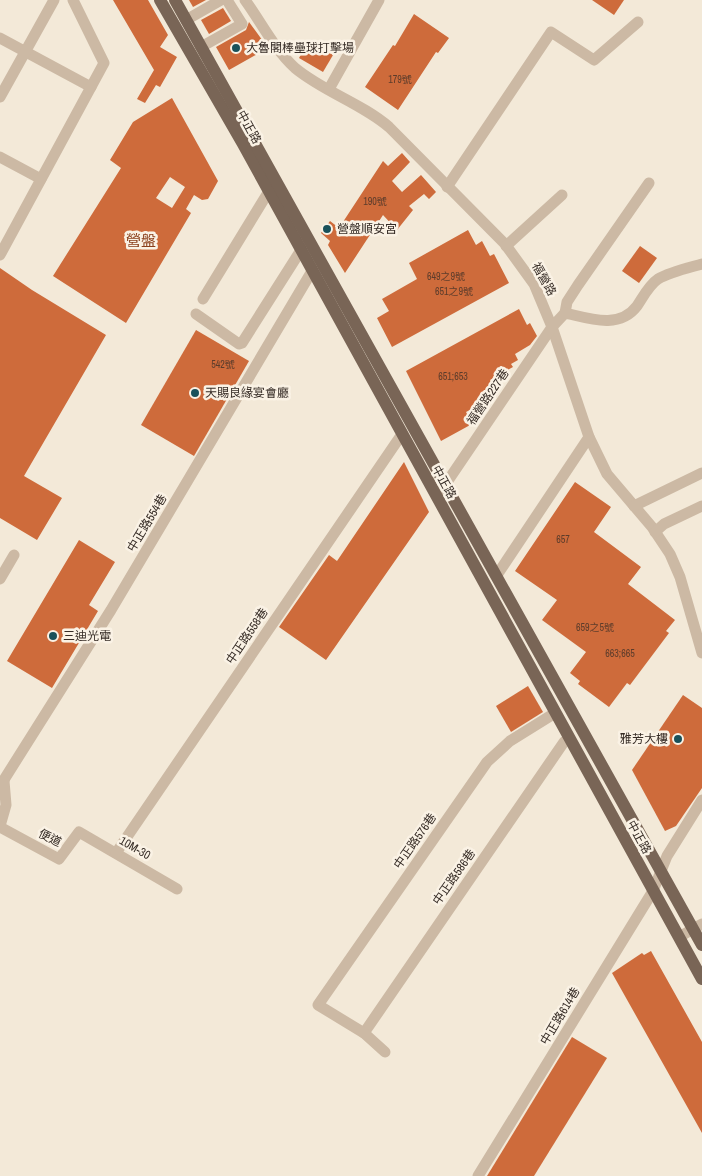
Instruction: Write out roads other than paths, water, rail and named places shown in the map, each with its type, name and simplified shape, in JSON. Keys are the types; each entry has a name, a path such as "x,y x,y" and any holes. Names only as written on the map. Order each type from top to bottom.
{"main road":[{"name":"中正路","path":"160,0 269,191 702,979"},
{"name":"中正路","path":"175,0 661,868 698,927 702,945"}],"street":[{"path":"0,97 54,0"},
{"path":"0,255 104,63 73,0"},
{"path":"186,20 222,0"},
{"path":"201,47 242,24 228,0"},
{"name":"福營路","path":"245,0 294,67 329,89 372,112 400,137 506,246 534,284 552,327 589,437 608,474 655,532 670,554 680,576 702,653"},
{"path":"329,89 379,0"},
{"path":"447,187 551,32 594,60 638,22"},
{"path":"0,38 91,87"},
{"path":"0,157 41,179"},
{"name":"福營路227巷","path":"437,497 552,327 565,313 568,302 578,285 649,183"},
{"path":"203,299 269,191"},
{"path":"506,246 562,195"},
{"path":"196,314 239,344 242,343 301,250"},
{"path":"565,313 605,322 615,320 634,309 659,278 702,264"},
{"name":"中正路554巷","path":"0,786 111,610 312,271"},
{"name":"中正路558巷","path":"116,853 402,434"},
{"path":"497,575 589,437"},
{"path":"634,506 702,474"},
{"path":"655,532 664,524 702,506"},
{"path":"0,579 14,555"},
{"name":"中正路576巷","path":"364,1033 318,1005 487,762 510,741 555,713"},
{"name":"中正路586巷","path":"364,1033 564,742 570,738"},
{"name":"便道","path":"0,786 5,779 6,806 0,826 59,859 79,832"},
{"name":"中正路614巷","path":"478,1176 653,891 661,868 702,800"},
{"name":"10M-30","path":"79,832 177,889"},
{"path":"679,937 698,927"},
{"path":"364,1033 385,1052"}],"place":[{"name":"大魯閣棒壘球打擊場","path":"236,48"},
{"name":"營盤順安宮","path":"327,229"},
{"name":"天賜良緣宴會廳","path":"195,393"},
{"name":"三迪光電","path":"53,636"},
{"name":"雅芳大樓","path":"678,739"}],"district":[{"name":"營盤","path":"141,240"}]}
